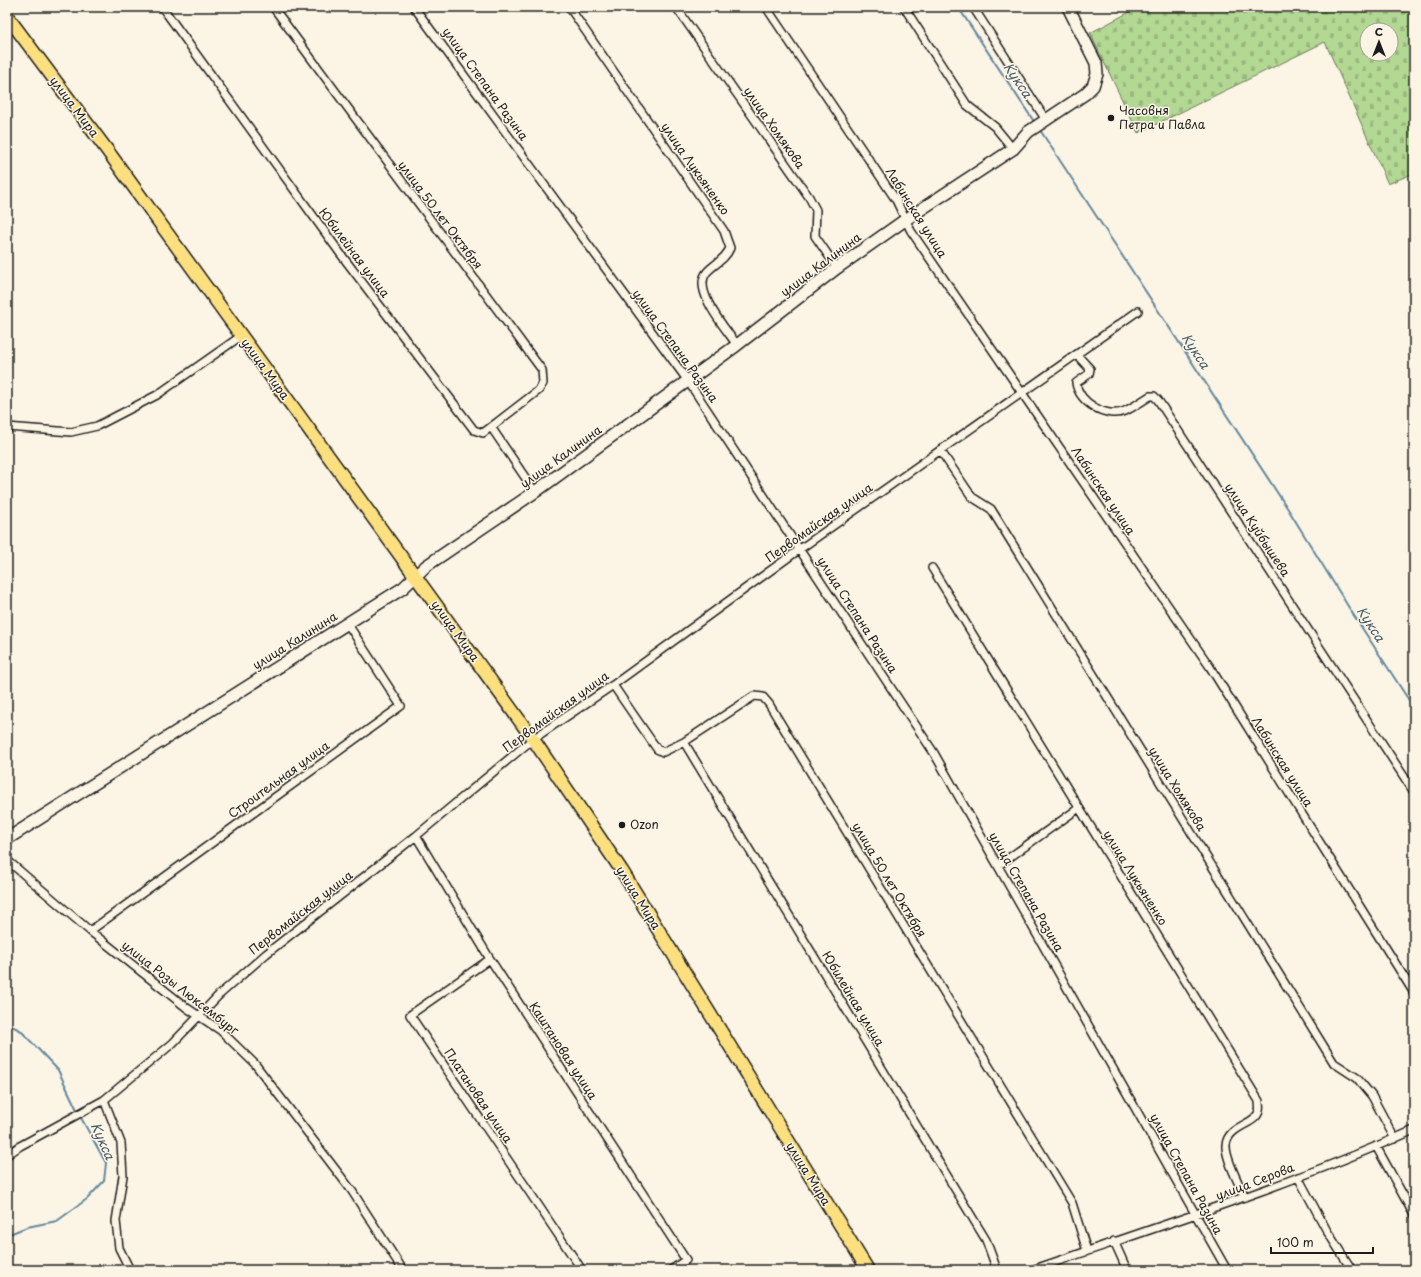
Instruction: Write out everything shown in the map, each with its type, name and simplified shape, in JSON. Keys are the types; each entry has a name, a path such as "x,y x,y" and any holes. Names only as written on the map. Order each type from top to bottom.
{"main road":[{"name":"улица Мира","path":"7,16 416,576 533,739 622,871 868,1270"}],"street":[{"name":"Юбилейная улица","path":"162,7 340,253 474,430 483,433 491,427"},
{"name":"улица 50 лет Октября","path":"273,7 542,370 543,383 539,390 491,427"},
{"name":"улица Степана Разина","path":"414,7 688,381 934,753 999,865 1227,1270"},
{"name":"улица Лукьяненко","path":"569,7 724,231 730,248 727,256 706,273 702,285 705,298 737,345"},
{"name":"улица Хомякова","path":"676,7 809,198 816,210 815,236 837,268"},
{"name":"Лабинская улица","path":"766,7 896,200 905,220 1210,667 1414,994"},
{"path":"904,7 967,105 995,127 1013,149"},
{"path":"973,7 1043,122"},
{"name":"улица Калинина","path":"7,839 403,588 426,566 535,492 737,345 837,268 905,220 1013,149 1028,132 1085,94 1093,86 1097,74 1096,63 1068,7"},
{"name":"Первомайская улица","path":"7,1155 20,1146 104,1100 173,1043 198,1016 266,954 416,836 533,739 613,685 800,549 1138,311"},
{"path":"7,427 71,432 96,426 156,395 241,336"},
{"name":"улица Куйбышева","path":"1077,355 1090,369 1089,374 1076,383 1077,388 1090,405 1110,413 1125,411 1150,396 1154,396 1158,400 1414,792"},
{"path":"491,427 535,492"},
{"name":"улица Хомякова","path":"940,450 972,497 991,509 1334,1063 1357,1078 1372,1096 1395,1138"},
{"name":"улица Лукьяненко","path":"932,568 1259,1101 1259,1111 1256,1117 1229,1135 1226,1145 1227,1154 1244,1197"},
{"name":"Строительная улица","path":"90,931 401,706 347,624"},
{"name":"улица 50 лет Октября","path":"613,685 657,749 663,752 684,742 754,696 763,697 769,704 1072,1203 1087,1251"},
{"name":"Юбилейная улица","path":"684,742 979,1228 986,1240 997,1270"},
{"path":"999,865 1079,808"},
{"name":"Каштановая улица","path":"416,836 490,959 686,1260 671,1270"},
{"name":"улица Розы Люксембург","path":"7,860 90,931 198,1016 220,1030 255,1064 352,1191 403,1270"},
{"name":"Платановая улица","path":"490,959 410,1015 582,1270"},
{"path":"104,1100 121,1143 123,1176 116,1221 120,1248 130,1270"},
{"name":"улица Серова","path":"1032,1270 1114,1241 1197,1215 1298,1177 1414,1130"},
{"path":"1376,1146 1414,1215"},
{"path":"1298,1177 1327,1231 1352,1270"},
{"path":"1114,1241 1127,1270"}],"green space":[{"path":"1139,7 1414,7 1414,173 1388,184 1325,42 1138,133 1090,33"}],"waterway":[{"name":"Кукса","path":"958,7 1035,123"},
{"name":"Кукса","path":"1040,130 1288,509 1351,611 1414,708"},
{"name":"Кукса","path":"7,1024 20,1030 58,1070 78,1112"},
{"name":"Кукса","path":"7,1235 27,1227 57,1221 87,1199 104,1181 106,1163 80,1116"}],"place":[{"name":"Часовня Петра и Павла","path":"1111,118"},
{"name":"Ozon","path":"622,825"}]}
